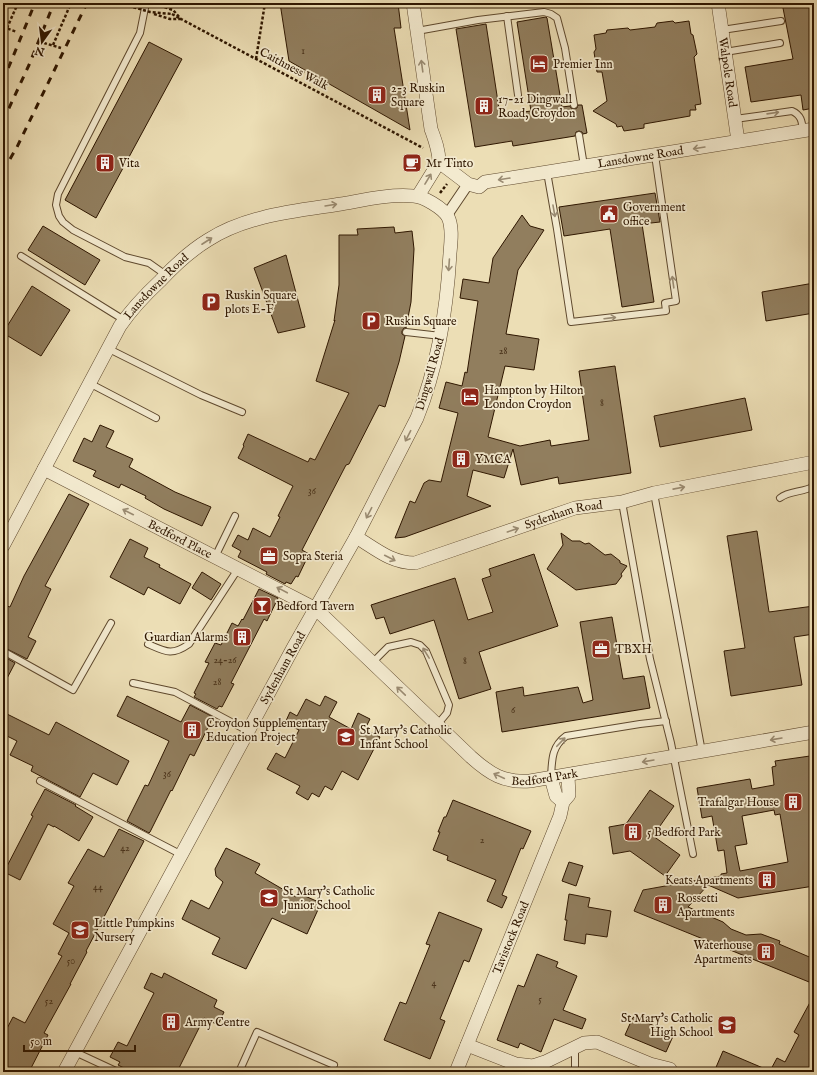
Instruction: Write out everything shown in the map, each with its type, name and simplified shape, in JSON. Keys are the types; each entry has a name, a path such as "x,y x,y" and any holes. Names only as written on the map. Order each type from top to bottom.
{"street":[{"path":"413,3 431,129 437,145 439,162 452,176 468,184 447,216 434,201"},
{"name":"Walpole Road","path":"718,3 738,141"},
{"name":"Lansdowne Road","path":"468,184 479,187 485,182 808,130"},
{"path":"418,196 439,162"},
{"name":"Lansdowne Road","path":"3,546 107,348 124,320 136,305 185,256 207,240 239,224 253,220 294,211 394,196 418,196 434,201"},
{"name":"Dingwall Road","path":"356,537 417,418 427,390 441,336 446,304 450,254 450,226 447,216"},
{"name":"Sydenham Road","path":"64,1072 293,648 356,537 392,560 415,563 575,508 622,502 654,493 814,462"},
{"name":"Bedford Place","path":"44,469 316,609"},
{"name":"Bedford Park","path":"316,609 481,766 501,778 518,782 568,776 814,732"},
{"name":"Tavistock Road","path":"456,1072 560,816 563,802 569,795 568,776"},
{"path":"550,778 556,796 563,802"},
{"path":"467,1045 511,1062 527,1066 539,1065 575,1046 587,1042 597,1042 650,1064 674,1071"}],"lane":[{"path":"146,3 140,33 58,194 56,205 59,216 63,222 73,230 125,258 149,263 166,275"},
{"path":"417,31 508,16 544,12 551,14 557,18 565,48 574,106"},
{"path":"508,16 518,95"},
{"path":"722,30 781,21"},
{"path":"725,52 780,43"},
{"path":"735,119 792,111 798,114 808,130"},
{"path":"579,135 584,166"},
{"path":"547,172 572,322 666,311 665,303 676,301 655,155"},
{"path":"21,256 124,320"},
{"path":"406,332 441,336"},
{"path":"107,348 201,395 242,412"},
{"path":"89,382 156,418"},
{"path":"780,498 786,494 806,490 814,486"},
{"path":"654,493 702,752"},
{"path":"622,502 650,659 674,757 693,854"},
{"path":"216,557 235,516"},
{"path":"148,644 171,652 179,651 189,644 238,569"},
{"path":"3,651 73,690 111,623"},
{"path":"372,663 388,647 411,642 420,645 426,651 449,704 447,713 437,725"},
{"path":"133,683 175,692 248,732"},
{"path":"550,778 555,749 559,742 566,736 666,721"},
{"path":"40,781 182,856"},
{"path":"239,1072 257,1032 334,1065"},
{"path":"575,1046 575,1072"},
{"path":"75,1052 118,1072"}],"path":[{"path":"7,28 18,3"},
{"path":"53,45 71,3 80,7"},
{"path":"118,3 170,19 181,19"},
{"path":"256,59 265,3"},
{"name":"Caithness Walk","path":"154,4 173,10 181,19 427,150"},
{"path":"150,12 172,14 181,19"},
{"path":"3,27 17,32"},
{"path":"44,43 60,48"},
{"path":"302,71 319,81"},
{"path":"434,201 452,176"}],"building":[{"name":"2-3 Ruskin Square","path":"280,3 398,3 401,28 394,28 410,130 289,61"},
{"path":"782,3 814,3 814,108 803,110 801,95 751,102 745,67 793,59"},
{"path":"546,17 562,107 570,106 574,109 577,108 578,105 582,105 587,133 583,134 579,131 576,132 575,136 513,146 512,141 475,147 456,29 486,24 500,115 531,111 517,22"},
{"path":"673,21 675,23 689,21 697,54 694,57 701,104 695,105 696,110 690,110 690,116 644,124 644,128 624,131 622,126 617,127 616,124 593,111 607,101 602,72 597,72 594,52 596,49 594,35 606,33 607,30 628,28 630,30 655,27 657,23"},
{"name":"Vita","path":"149,42 182,59 96,218 65,200"},
{"path":"655,193 660,222 642,224 654,302 622,307 610,229 564,236 559,207"},
{"path":"522,215 530,226 544,230 518,270 506,334 539,339 534,370 505,366 488,437 520,446 550,440 551,446 589,440 579,371 615,366 631,473 559,484 558,477 521,485 513,449 504,478 473,470 467,496 491,506 405,537 395,538 410,501 415,503 424,483 429,480 441,482 458,413 439,408 446,382 462,386 465,372 467,373 478,301 460,298 463,279 489,283 493,258"},
{"path":"43,226 100,260 85,285 28,250"},
{"path":"394,227 395,233 412,231 414,249 411,302 406,328 402,331 402,334 405,336 399,362 385,407 379,405 302,550 309,554 298,577 296,576 291,584 286,582 285,584 266,574 267,572 238,557 241,551 232,546 238,535 248,540 253,528 270,537 280,517 278,516 293,486 238,458 248,434 308,462 310,458 315,460 349,393 316,381 335,320 334,321 339,285 339,235 358,235 357,229"},
{"path":"286,255 305,327 278,333 254,268"},
{"path":"814,283 814,313 766,321 762,292"},
{"path":"32,286 70,310 41,356 3,333"},
{"path":"745,398 752,430 660,447 654,416"},
{"path":"100,425 114,431 106,447 133,459 129,467 175,492 211,507 202,526 164,509 145,498 146,496 121,484 119,488 93,476 96,471 73,461 84,438 92,442"},
{"path":"69,494 89,504 45,586 51,589 28,637 36,641 27,659 3,647 3,613 7,606 10,607 24,576"},
{"path":"757,531 769,612 814,606 814,634 794,637 802,685 731,696 724,651 745,648 727,536"},
{"path":"561,533 572,541 580,541 585,544 589,543 605,555 611,554 620,561 620,563 627,566 616,584 576,590 547,569 563,545"},
{"path":"130,539 148,548 144,557 191,584 180,604 148,587 144,595 110,577"},
{"path":"534,554 558,626 479,652 491,689 459,699 434,620 390,634 384,617 376,619 371,605 455,578 468,620 493,612 482,579 491,576 489,569"},
{"path":"202,572 221,584 211,600 192,588"},
{"path":"259,589 278,598 267,621 264,619 231,683 234,684 222,707 219,706 217,709 194,697 196,694 194,693 209,663 205,662 215,643 221,645 232,623 238,626 242,619 243,620"},
{"name":"TBXH","path":"612,617 623,679 644,676 650,708 502,732 496,692 523,687 524,696 578,687 583,703 593,700 580,622"},
{"path":"3,656 15,663 3,686"},
{"path":"127,696 181,722 190,705 213,717 194,756 190,754 149,833 127,821 145,785 148,786 169,741 117,716"},
{"name":"St Mary's Catholic Infant School","path":"325,696 337,702 329,717 351,729 358,713 370,719 365,729 380,737 358,780 342,771 332,790 325,786 319,797 312,793 308,800 296,793 300,786 267,769 276,753 285,758 299,730 285,723 290,712 297,716 306,699 320,706"},
{"path":"3,712 49,735 56,722 129,761 117,785 93,773 80,797 31,771 33,766 10,755 17,741 3,734"},
{"path":"810,756 811,760 814,760 814,886 738,898 708,885 688,907 723,922 731,929 746,935 761,934 780,941 779,944 814,959 814,984 634,911 643,890 721,876 721,874 727,873 724,850 718,851 712,816 702,818 697,788 750,779 752,789 774,785 772,767 776,766 775,761","holes":["774,810 775,815 780,814 788,862 740,871 735,846 747,844 742,816"]},
{"path":"45,789 76,805 75,806 93,817 79,841 48,824 20,880 4,872"},
{"name":"5 Bedford Park","path":"650,790 674,806 653,836 680,855 665,876 630,851 613,854 609,827 626,824"},
{"path":"453,800 531,831 523,849 521,848 502,895 507,897 502,908 487,901 496,880 447,860 448,856 433,850 444,817 446,817"},
{"path":"119,829 144,841 86,951 87,952 71,984 44,1033 48,1035 29,1072 3,1072 3,1036 13,1017 25,1023 62,956 58,954 69,933 53,924 74,886 68,883 88,849 104,857"},
{"path":"226,848 260,864 255,873 296,897 298,893 321,903 307,934 272,918 246,969 212,954 220,938 182,919 191,900 209,909 223,882 216,876 215,869"},
{"path":"569,862 583,866 576,886 562,881"},
{"path":"569,894 590,898 588,907 611,911 607,937 586,934 585,944 564,940"},
{"path":"439,912 482,929 469,962 464,960 440,1019 445,1021 430,1059 384,1040 400,1002 406,1004 430,945 426,944"},
{"path":"537,954 558,962 556,967 577,976 563,1010 586,1019 582,1029 554,1019 541,1052 520,1043 518,1048 497,1040 518,985 524,987"},
{"name":"Army Centre","path":"151,973 162,978 164,973 217,1000 214,1007 224,1012 218,1025 204,1018 177,1072 132,1072 118,1065 120,1062 110,1057 118,1042 127,1046 154,993 144,988"},
{"path":"814,995 814,1072 714,1072 723,1051 770,1071 777,1058 785,1062 799,1035 794,1032"},
{"path":"633,1017 674,1034 666,1052 625,1035"}],"railway":[{"path":"3,81 35,3"},
{"path":"3,121 29,65 54,3"},
{"path":"3,171 17,147 87,3"}],"place":[{"name":"Premier Inn","path":"539,64"},
{"name":"2-3 Ruskin Square","path":"377,95"},
{"name":"17-21 Dingwall Road, Croydon","path":"484,106"},
{"name":"Vita","path":"105,163"},
{"name":"Mr Tinto","path":"412,163"},
{"name":"Government office","path":"609,214"},
{"name":"Ruskin Square plots E-F","path":"211,302"},
{"name":"Ruskin Square","path":"371,321"},
{"name":"Hampton by Hilton London Croydon","path":"470,397"},
{"name":"YMCA","path":"461,459"},
{"name":"Sopra Steria","path":"269,556"},
{"name":"Bedford Tavern","path":"262,606"},
{"name":"Guardian Alarms","path":"242,637"},
{"name":"TBXH","path":"601,649"},
{"name":"Croydon Supplementary Education Project","path":"192,730"},
{"name":"St Mary's Catholic Infant School","path":"346,737"},
{"name":"Trafalgar House","path":"793,802"},
{"name":"5 Bedford Park","path":"633,832"},
{"name":"Keats Apartments","path":"767,880"},
{"name":"St Mary's Catholic Junior School","path":"269,898"},
{"name":"Rossetti Apartments","path":"663,905"},
{"name":"Little Pumpkins Nursery","path":"80,930"},
{"name":"Waterhouse Apartments","path":"766,952"},
{"name":"Army Centre","path":"171,1022"},
{"name":"St Mary's Catholic High School","path":"727,1025"}]}
